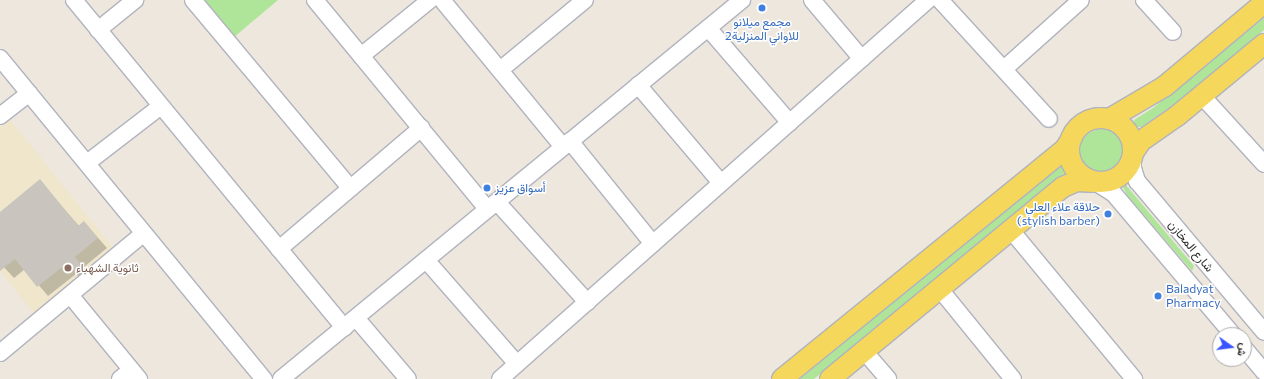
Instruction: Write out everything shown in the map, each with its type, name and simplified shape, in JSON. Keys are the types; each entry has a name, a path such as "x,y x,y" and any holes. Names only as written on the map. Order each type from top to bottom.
{"main road":[{"path":"782,379 1065,149 1078,128 1087,122 1109,119 1165,86 1264,3"},
{"path":"830,379 1010,229 1070,183 1116,179 1130,164 1133,153 1141,141 1202,96 1264,44"},
{"path":"1109,119 1127,132 1133,153"},
{"path":"1072,138 1071,160 1076,170 1085,178 1095,182"}],"street":[{"path":"74,0 344,328"},
{"path":"98,30 134,0"},
{"path":"193,0 350,188"},
{"path":"315,0 420,128 492,206 586,302"},
{"path":"361,56 430,0"},
{"path":"442,0 500,70 653,244"},
{"path":"284,378 742,0"},
{"path":"812,0 862,59"},
{"path":"500,379 928,0"},
{"path":"940,0 1049,119"},
{"path":"1004,69 1081,0"},
{"path":"1144,0 1173,32"},
{"path":"500,70 581,1"},
{"path":"708,28 790,123"},
{"path":"0,58 264,379"},
{"path":"638,85 721,184"},
{"path":"0,116 29,93"},
{"path":"1202,96 1264,164"},
{"path":"87,163 161,106"},
{"path":"278,249 420,128"},
{"name":"شارع المخازن","path":"1133,153 1133,168 1137,182 1264,332"},
{"name":"شارع المخازن","path":"1095,182 1114,194 1226,327"},
{"path":"1010,229 1134,379"},
{"path":"0,353 144,233"},
{"path":"426,260 517,364"},
{"path":"1184,276 1195,274 1204,261"},
{"path":"1197,292 1202,282 1217,276"},
{"path":"939,288 1006,376"},
{"path":"70,295 130,376"},
{"path":"356,318 408,379"},
{"path":"864,351 888,379"},
{"path":"1252,358 1264,372"}],"shaded area":[{"path":"10,119 115,250 35,315 0,271 0,127"}],"green space":[{"path":"200,0 278,0 233,38"},
{"path":"1264,18 1264,30 1175,104 1141,127 1134,127 1134,120 1153,108"},
{"path":"1098,129 1106,129 1118,135 1124,147 1124,155 1118,167 1106,173 1098,173 1086,167 1080,155 1080,147 1086,135"},
{"path":"1065,160 1071,172 1062,175 814,379 800,379"},
{"path":"1125,184 1194,266 1192,271 1127,195 1122,185"}],"building":[{"path":"40,179 78,226 84,221 98,238 75,257 81,265 73,271 66,264 37,287 15,259 0,271 0,212"}],"place":[{"name":"مجمع ميلانو للاواني المنزلية2","path":"762,8"},
{"name":"أسواق عزيز","path":"487,188"},
{"name":"حلاقة علاء العلي (stylish barber)","path":"1108,214"},
{"name":"ثانوية الشهباء","path":"68,268"},
{"name":"Baladyat Pharmacy","path":"1158,296"}]}
